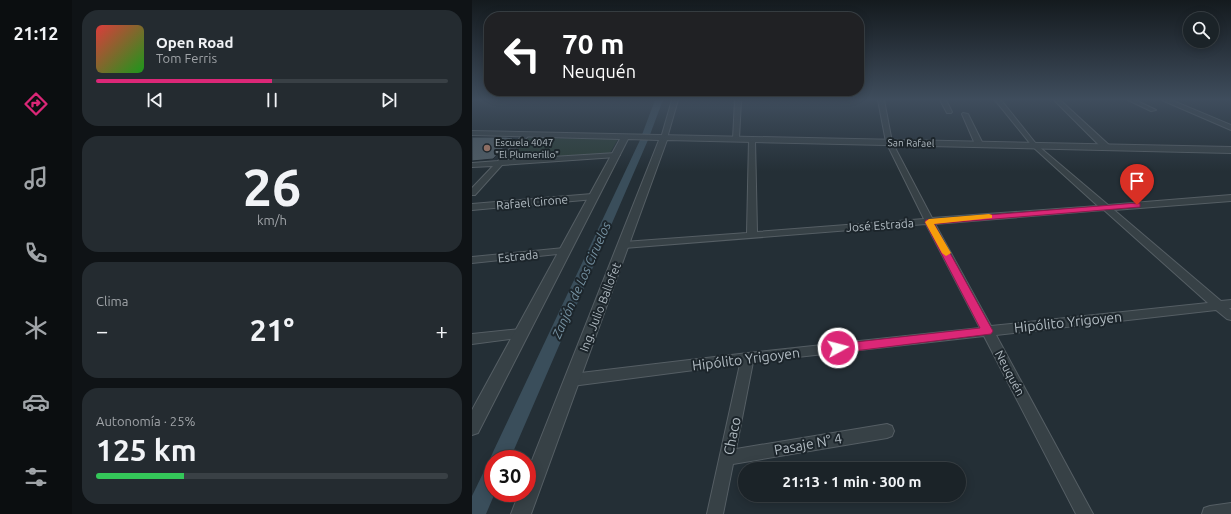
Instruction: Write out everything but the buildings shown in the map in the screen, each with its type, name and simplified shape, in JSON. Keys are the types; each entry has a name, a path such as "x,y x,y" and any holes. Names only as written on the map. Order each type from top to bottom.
{"street":[{"name":"Ing. Julio Ballofet","path":"521,514 624,245 666,124"},
{"path":"736,139 737,124"},
{"name":"Neuquén","path":"886,124 889,142 929,222 1085,514"},
{"path":"970,124 979,144"},
{"path":"1017,124 1035,146 1106,208 1225,305 1231,316"},
{"path":"1082,124 1106,147"},
{"path":"1222,124 1231,128"},
{"name":"San Rafael","path":"472,133 1231,150"},
{"path":"472,193 526,135"},
{"path":"472,427 592,197 616,154 629,137"},
{"path":"752,140 752,235"},
{"path":"472,165 616,154"},
{"name":"Rafael Cirone","path":"472,207 592,197"},
{"name":"José Estrada","path":"624,245 1231,198"},
{"name":"Estrada","path":"472,260 564,251"},
{"name":"Hipólito Yrigoyen","path":"572,380 748,358 1225,305"},
{"path":"472,339 521,334"},
{"name":"Chaco","path":"715,514 748,358"},
{"name":"Pasaje N° 4","path":"728,458 887,431"},
{"path":"1210,514 1231,511"}],"green space":[{"path":"528,138 618,139 610,153 508,160"}],"waterway":[{"name":"Zanjón de Los Ciruelos","path":"504,450 650,124"},
{"name":"Zanjón de Los Ciruelos","path":"475,514 484,494"}],"slow traffic":[{"path":"946,253 929,222 989,217"}],"place":[{"name":"Escuela 4047 \"El Plumerillo\"","path":"487,148"}],"route":[{"path":"838,348 988,331 929,222 1137,205"}]}
